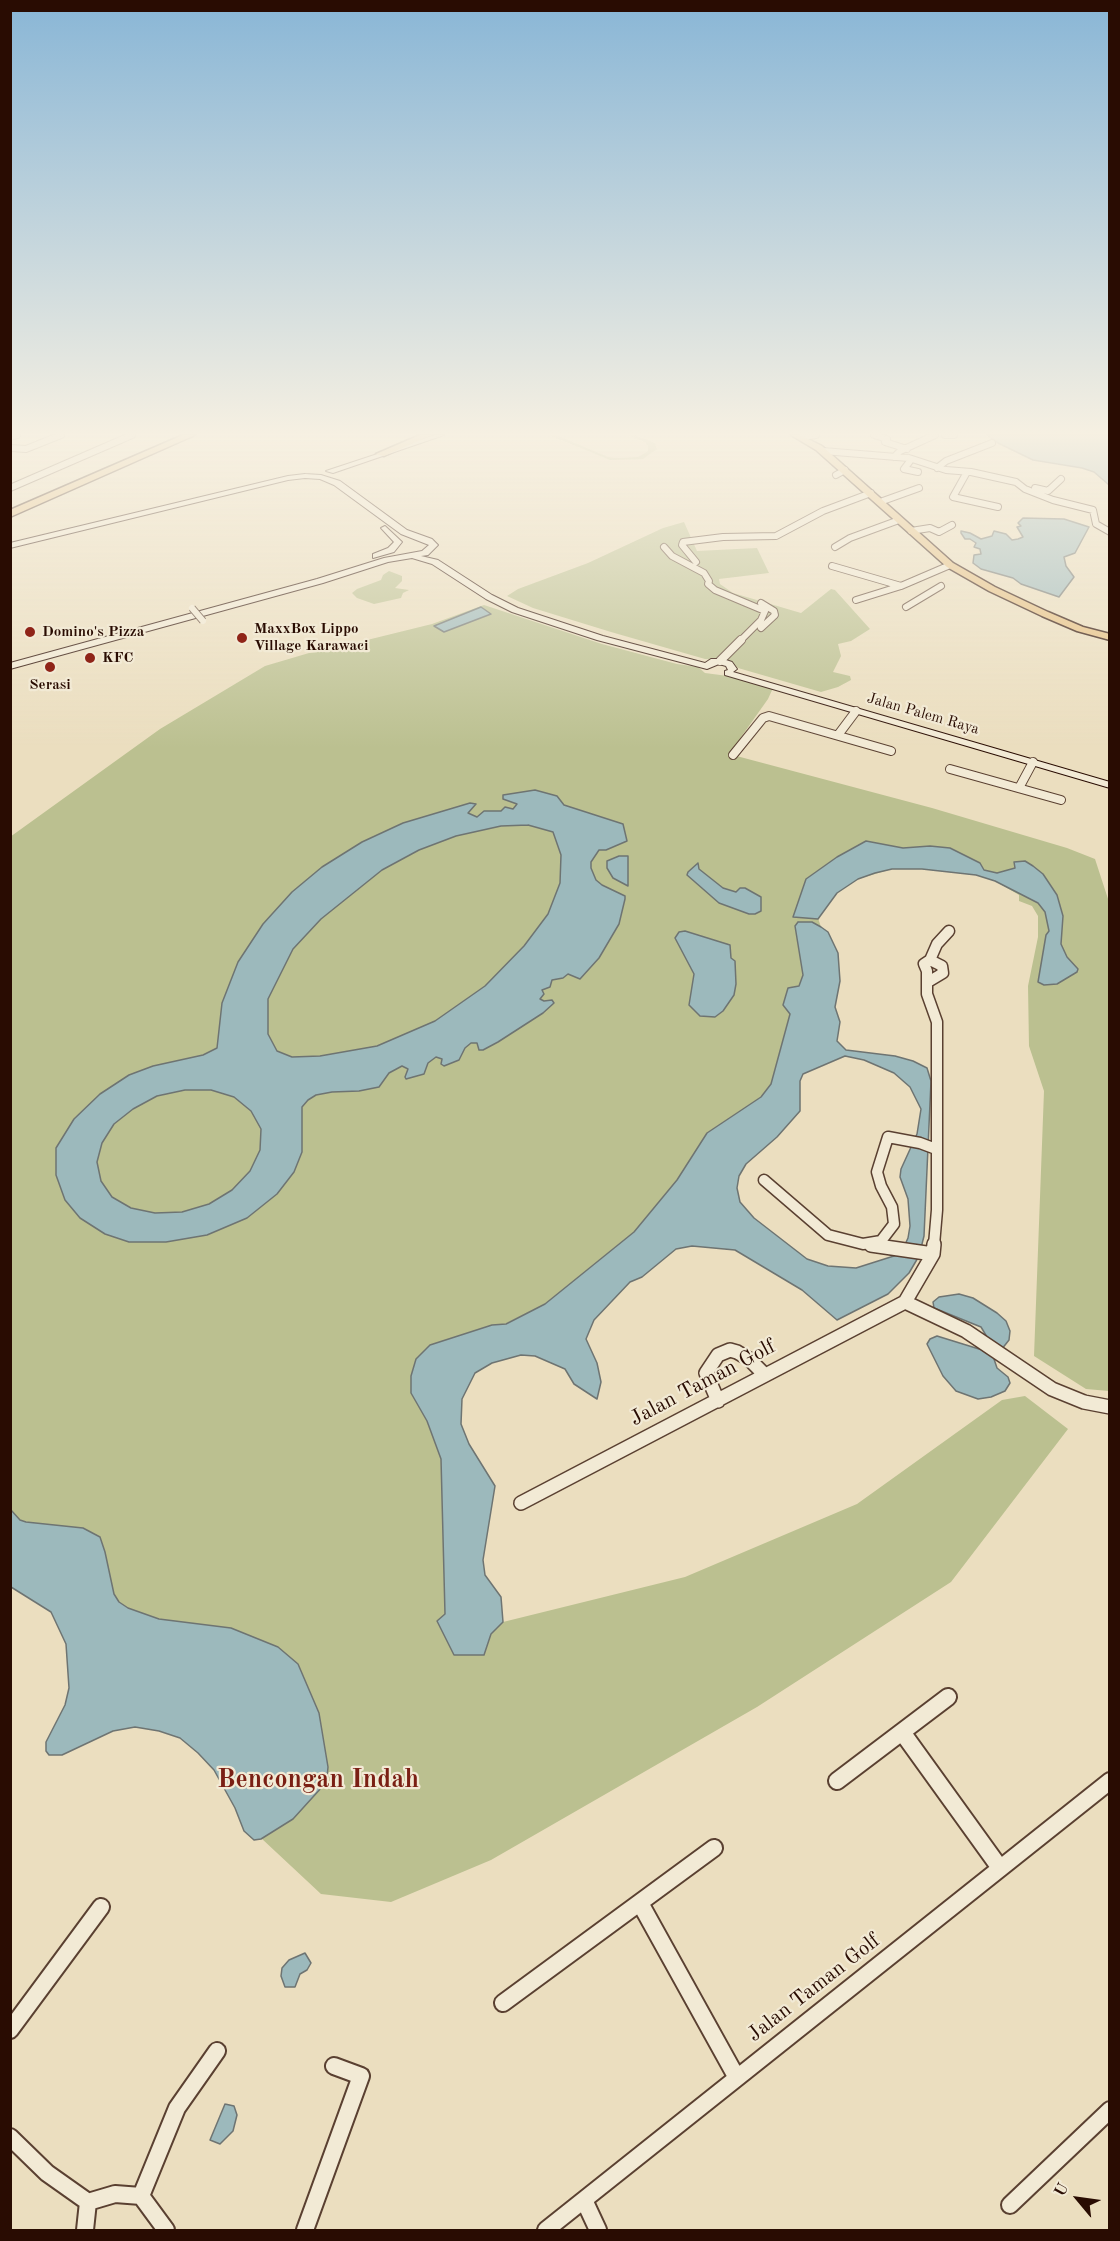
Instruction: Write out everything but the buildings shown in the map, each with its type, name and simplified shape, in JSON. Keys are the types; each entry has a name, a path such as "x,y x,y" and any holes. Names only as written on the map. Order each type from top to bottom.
{"main road":[{"path":"921,540 950,565 1000,593 1080,629 1110,637"}],"street":[{"path":"10,544 31,540"},
{"name":"Jalan Palem Raya","path":"323,573 359,563 391,550 398,542 396,540"},
{"name":"Jalan Palem Raya","path":"425,540 434,545 432,551 439,561 489,597 514,610 600,638 720,668 1110,778"},
{"path":"696,562 682,545 684,542 703,540"},
{"path":"835,547 848,540"},
{"path":"664,548 672,556 704,573 709,581 708,584 724,595 764,607 766,614 720,668"},
{"path":"10,666 433,549"},
{"name":"Jalan Palem Raya","path":"406,556 439,561"},
{"path":"856,600 950,565"},
{"path":"832,566 932,592"},
{"path":"10,660 323,573 354,570"},
{"path":"906,607 941,586"},
{"path":"208,606 231,606"},
{"path":"192,608 203,621"},
{"path":"65,651 97,636"},
{"name":"Jalan Palem Raya","path":"720,668 856,711 1110,785"},
{"path":"838,735 856,711"},
{"path":"733,755 767,716 891,751"},
{"path":"1019,788 1033,762"},
{"path":"950,769 1061,800"},
{"path":"949,931 937,944 930,960 924,964 928,982 927,994 937,1022 933,1148 937,1210 928,1253 905,1302 966,1331 1052,1389 1084,1401 1110,1407"},
{"path":"928,982 943,973 942,966 930,960"},
{"path":"863,1244 881,1241 894,1224 892,1207 881,1186 877,1172 888,1137 933,1148"},
{"path":"764,1180 828,1235 863,1244 928,1253"},
{"name":"Jalan Taman Golf","path":"521,1503 905,1302"},
{"path":"718,1401 706,1373 718,1355 730,1350 737,1352 749,1359 765,1375"},
{"path":"837,1781 948,1697"},
{"path":"902,1732 1000,1868"},
{"name":"Jalan Taman Golf","path":"546,2230 1110,1781"},
{"path":"503,2003 714,1848"},
{"path":"640,1904 737,2078"},
{"path":"10,2030 101,1908"},
{"path":"141,2196 177,2108 217,2051"},
{"path":"305,2230 361,2076 334,2066"},
{"path":"1011,2205 1110,2110"},
{"path":"10,2137 47,2173 87,2202"},
{"path":"87,2202 116,2194 141,2196 166,2230"},
{"path":"584,2200 598,2230"},
{"path":"84,2230 87,2202"}],"green space":[{"path":"638,540 692,540 697,551 757,548 769,573 719,579 720,584 733,593 801,613 831,589 835,590 870,629 851,641 838,644 841,656 833,672 850,676 851,680 821,692 738,668 730,661 705,659 611,632 533,608 507,596 518,589 588,563"},
{"path":"389,571 402,576 402,581 395,588 409,590 403,593 401,598 374,604 357,598 352,593 381,580 383,575"},
{"path":"484,605 602,644 677,664 698,667 705,673 728,676 773,688 768,699 729,754 932,808 1067,848 1095,859 1110,905 1109,1391 1086,1389 1034,1356 1044,1091 1029,1046 1028,986 1038,937 1038,916 1032,906 1019,901 1019,895 995,881 976,875 922,869 892,869 858,879 837,893 830,902 818,918 821,927 812,922 795,926 803,975 799,986 788,988 783,1005 790,1014 771,1084 761,1097 707,1133 677,1180 634,1232 545,1304 505,1324 492,1325 411,1393 427,1421 441,1459 445,1614 491,1634 503,1622 685,1577 857,1504 1002,1400 1025,1396 1068,1429 951,1582 757,1707 491,1860 391,1902 321,1894 246,1824 212,1756 163,1723 79,1693 64,1614 11,1580 10,837 160,729 265,666 309,653 349,648 363,641 432,624"}],"water":[{"path":"971,540 1082,540 1075,553 1064,557 1066,566 1074,577 1059,597 1021,584 1013,578 981,569 973,563 974,555 981,554 980,549 974,547 976,543"},
{"path":"481,607 491,614 444,632 434,626"},
{"path":"535,790 557,796 564,805 623,824 627,841 606,850 599,850 591,862 596,880 625,896 619,924 599,958 580,979 568,974 563,978 552,980 550,987 542,990 544,994 540,999 552,1000 554,1003 543,1013 483,1050 479,1050 477,1043 471,1043 465,1048 459,1060 444,1066 441,1064 442,1059 436,1057 428,1063 424,1074 406,1079 408,1069 402,1066 389,1073 379,1087 359,1091 332,1092 316,1095 308,1100 302,1107 302,1152 294,1172 277,1194 247,1218 207,1235 166,1242 129,1242 105,1234 80,1218 65,1200 56,1175 56,1148 74,1119 100,1094 129,1075 153,1066 203,1055 217,1048 222,1003 238,962 263,924 292,892 322,867 362,842 403,823 470,803 476,804 468,813 477,817 484,811 501,811 505,807 513,809 517,804 503,799 503,795","holes":["528,825 553,832 561,855 560,883 548,914 524,946 485,986 435,1021 377,1046 320,1056 292,1057 277,1051 268,1034 268,999 293,949 321,919 382,870 419,850 456,836 501,826","185,1090 211,1090 234,1097 251,1111 261,1129 260,1150 250,1171 232,1190 209,1204 182,1212 155,1213 131,1208 112,1197 101,1181 97,1162 102,1143 114,1124 133,1109 157,1096"]},
{"path":"866,841 903,848 930,846 950,848 980,863 984,870 997,873 1015,868 1014,862 1025,861 1043,874 1057,895 1063,916 1061,944 1067,957 1078,969 1077,972 1057,984 1044,985 1038,982 1046,935 1049,931 1045,912 1038,903 995,881 976,875 922,869 892,869 858,879 837,893 818,919 793,917 806,879 837,857"},
{"path":"619,856 628,856 628,886 613,878 607,868 607,861"},
{"path":"698,863 699,869 723,888 736,892 740,888 745,888 761,897 761,911 749,914 719,903 687,875"},
{"path":"798,922 812,922 821,927 828,932 838,953 840,981 835,1007 840,1022 837,1041 846,1050 895,1056 927,1068 931,1081 924,1236 919,1256 909,1273 888,1294 837,1320 802,1290 735,1250 692,1246 676,1249 642,1277 630,1282 594,1320 586,1339 597,1363 601,1382 597,1399 574,1384 565,1369 535,1356 521,1355 492,1363 475,1373 462,1399 461,1424 469,1444 495,1486 483,1560 485,1575 501,1597 503,1622 491,1634 484,1655 454,1655 437,1621 445,1614 441,1459 427,1421 411,1393 411,1376 416,1359 430,1345 492,1325 506,1324 545,1304 634,1232 677,1180 707,1133 761,1097 771,1084 790,1014 783,1005 788,988 799,986 803,975 795,926","holes":["845,1056 864,1060 894,1073 910,1087 921,1109 917,1134 901,1169 900,1177 908,1199 910,1226 908,1238 902,1251 897,1255 856,1268 828,1266 807,1259 754,1218 740,1202 737,1188 739,1176 746,1164 777,1137 800,1111 800,1081 803,1074"]},
{"path":"685,931 730,945 731,958 735,961 734,995 723,1011 715,1017 700,1016 689,1005 694,974 675,938 679,932"},
{"path":"959,1294 973,1298 997,1313 1006,1321 1010,1331 1009,1340 994,1359 997,1368 1008,1377 1010,1383 1005,1391 991,1397 978,1399 956,1391 943,1376 927,1344 930,1339 937,1336 979,1349 985,1344 987,1337 981,1327 934,1308 933,1302 939,1297"},
{"path":"11,1510 20,1520 26,1522 83,1528 100,1537 114,1594 119,1602 128,1608 159,1619 231,1628 278,1647 298,1664 319,1713 328,1767 327,1778 322,1787 293,1819 261,1839 254,1840 244,1831 235,1808 214,1770 180,1738 159,1731 135,1727 113,1731 62,1755 49,1755 46,1751 46,1742 65,1705 69,1688 66,1644 51,1612 11,1587"},
{"path":"305,1953 311,1963 307,1970 300,1974 295,1987 285,1987 281,1976 282,1968 289,1960"},
{"path":"225,2104 234,2106 237,2115 233,2131 220,2144 210,2140"}],"place":[{"name":"Domino's Pizza","path":"30,632"},
{"name":"MaxxBox Lippo Village Karawaci","path":"242,638"},
{"name":"KFC","path":"90,658"},
{"name":"Serasi","path":"50,667"}],"district":[{"name":"Bencongan Indah","path":"318,1780"}]}
